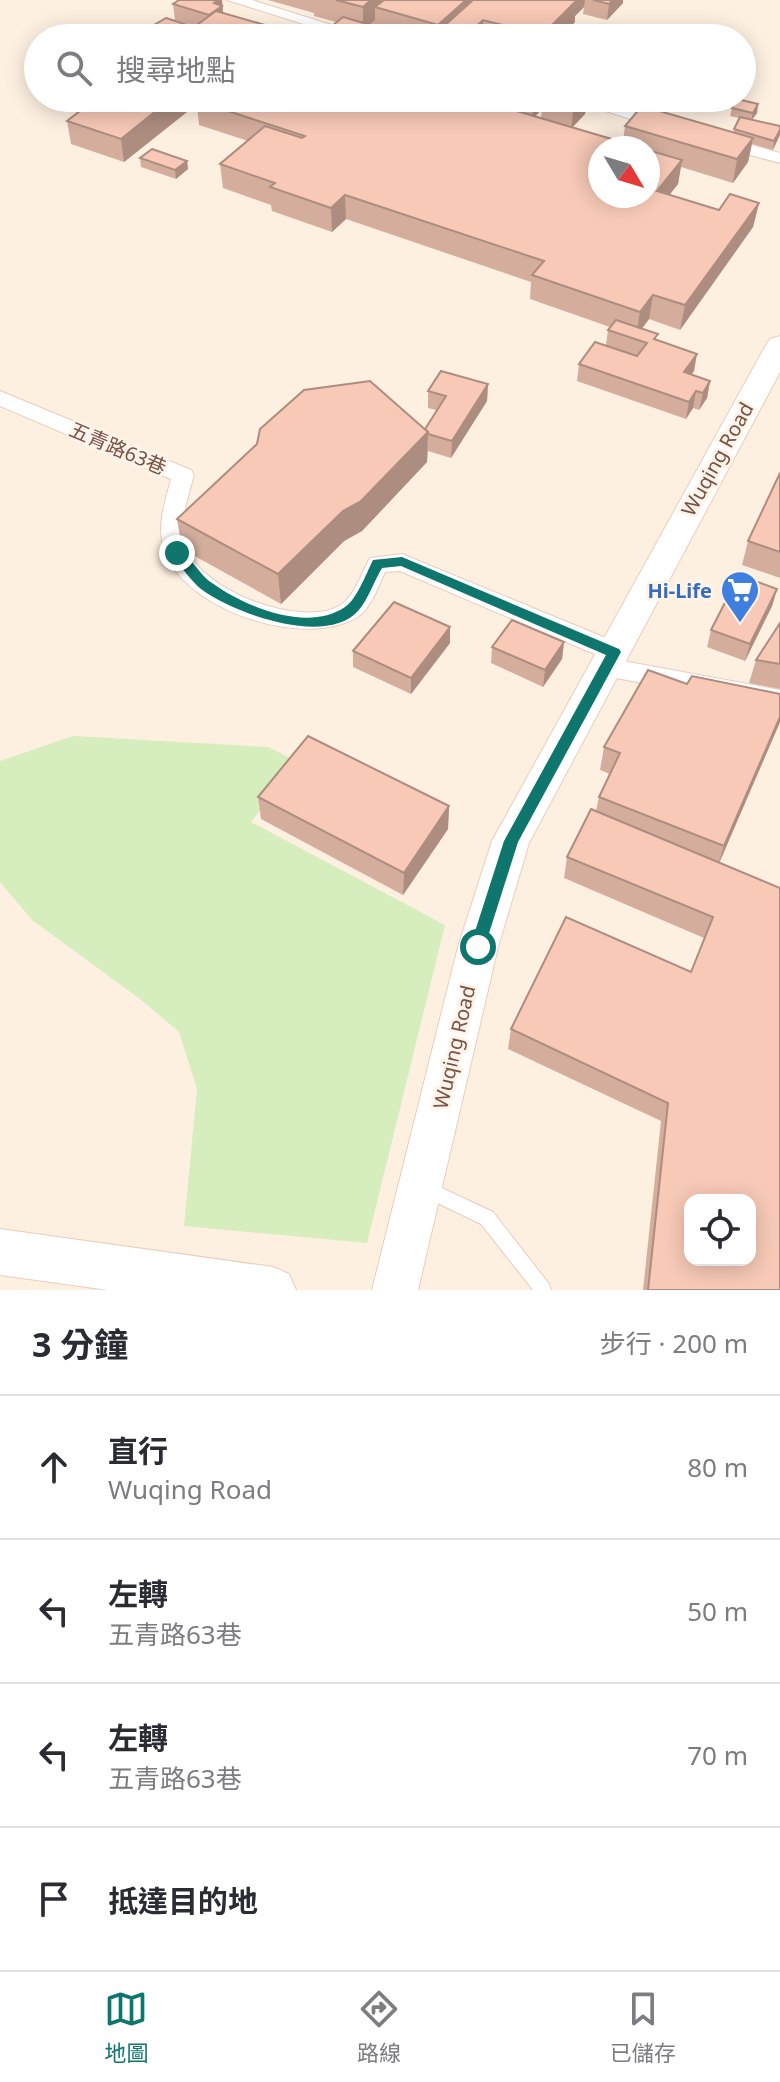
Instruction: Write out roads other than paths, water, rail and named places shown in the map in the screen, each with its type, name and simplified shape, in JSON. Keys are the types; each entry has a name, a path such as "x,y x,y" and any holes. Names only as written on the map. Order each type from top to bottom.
{"street":[{"path":"235,0 317,24"},
{"path":"621,112 780,158"},
{"name":"Wuqing Road","path":"395,1290 478,947 511,841 780,345"},
{"name":"五青路63巷","path":"0,398 183,475 172,519 177,553 204,585 241,606 292,621 334,619 352,609 378,564 402,562 610,660"},
{"path":"610,660 780,700"},
{"path":"0,1252 273,1290"}],"lane":[{"path":"421,1186 487,1218 543,1290"}],"place":[{"name":"Hi-Life","path":"740,624"}]}
